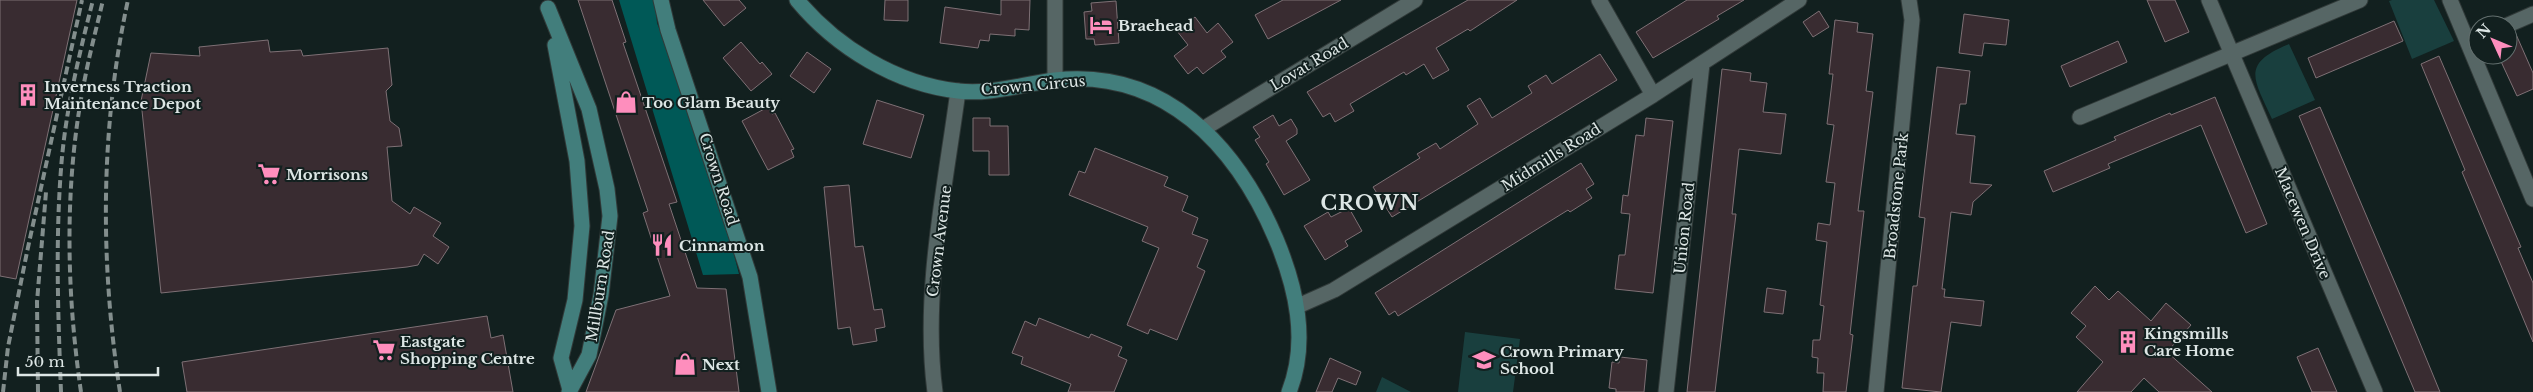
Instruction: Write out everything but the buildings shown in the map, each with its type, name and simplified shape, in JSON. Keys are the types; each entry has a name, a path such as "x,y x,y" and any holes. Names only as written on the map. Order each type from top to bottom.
{"street":[{"name":"Crown Road","path":"661,0 668,30 750,276 769,392"},
{"name":"Crown Circus","path":"797,0 829,33 854,51 883,67 918,82 958,91 1007,89 1055,80 1094,79 1129,85 1166,100 1203,129 1238,168 1266,215 1284,257 1298,306 1300,347 1289,392"},
{"path":"1055,0 1055,80"},
{"name":"Lovat Road","path":"1203,129 1415,0"},
{"path":"1599,0 1653,95"},
{"name":"Midmills Road","path":"1298,306 1334,290 1653,95 1799,0"},
{"name":"Broadstone Park","path":"1876,392 1912,20 1909,0"},
{"name":"Macewen Drive","path":"2209,0 2375,392"},
{"path":"2080,117 2360,0"},
{"path":"2450,0 2468,32"},
{"name":"Millburn Road","path":"547,4 577,161 582,226 575,300 560,358 569,391"},
{"name":"Millburn Road","path":"547,4 589,109 607,189 610,216 601,295 589,355 569,391"},
{"path":"2518,21 2533,14"},
{"name":"Union Road","path":"1666,392 1702,64"},
{"path":"2482,65 2533,199"},
{"name":"Crown Avenue","path":"935,392 930,339 931,300 958,91"}],"shaded area":[{"path":"619,0 655,0 657,23 707,151 739,274 703,275"},
{"path":"2434,0 2454,41 2412,59 2389,1"},
{"path":"2289,44 2315,100 2272,119 2260,93 2255,74 2257,66 2263,59 2273,51"},
{"path":"1465,332 1520,339 1513,392 1458,392"},
{"path":"1382,377 1411,392 1376,392"}],"railway":[{"path":"3,392 8,347 27,252 82,0"},
{"path":"61,392 58,245 62,157 71,97 93,0"},
{"path":"81,392 72,314 70,274 73,156 87,68 103,0"},
{"path":"120,392 109,294 106,196 112,97 128,0"},
{"path":"38,392 37,302 46,192"}],"place":[{"name":"Braehead","path":"1101,25"},
{"name":"Inverness Traction Maintenance Depot","path":"28,95"},
{"name":"Too Glam Beauty","path":"626,102"},
{"name":"Morrisons","path":"269,174"},
{"name":"Cinnamon","path":"662,245"},
{"name":"Kingsmills Care Home","path":"2128,342"},
{"name":"Eastgate Shopping Centre","path":"384,350"},
{"name":"Crown Primary School","path":"1484,360"},
{"name":"Next","path":"685,364"}],"district":[{"name":"CROWN","path":"1370,203"}]}
